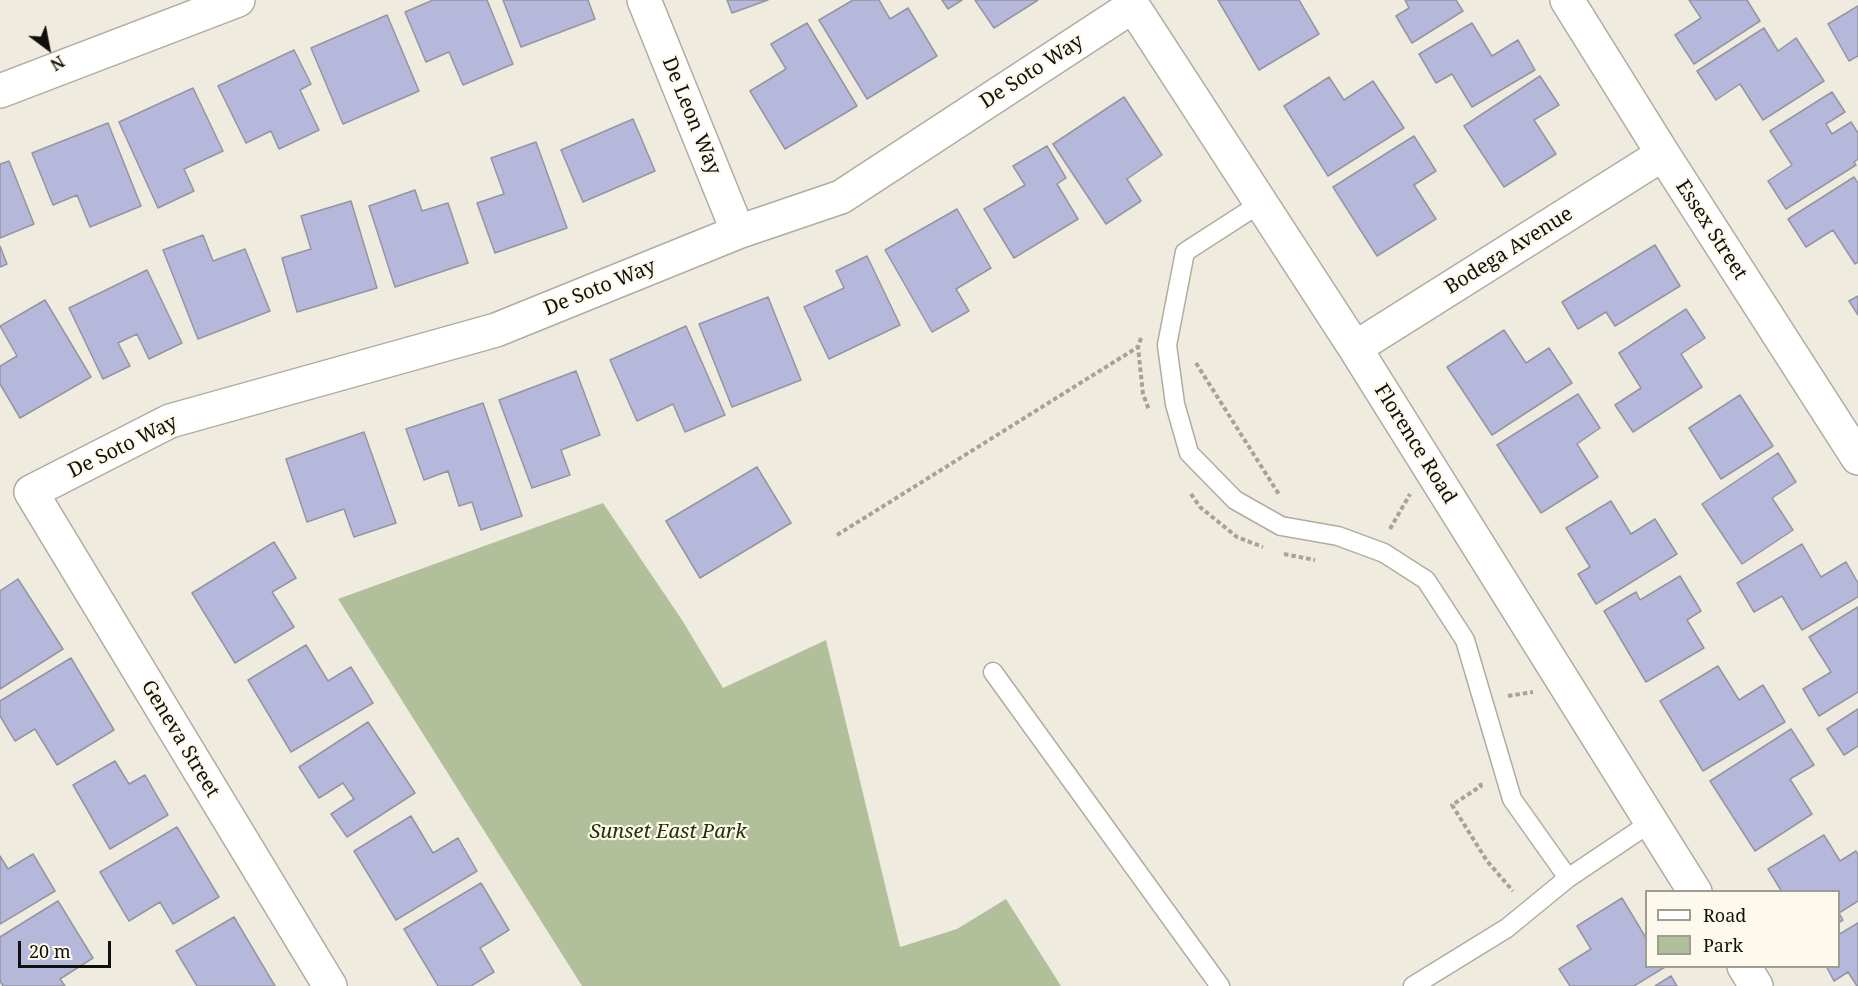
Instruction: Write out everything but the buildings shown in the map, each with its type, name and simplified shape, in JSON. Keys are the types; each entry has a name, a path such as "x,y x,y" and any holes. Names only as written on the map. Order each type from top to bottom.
{"street":[{"path":"0,91 238,0"},
{"name":"De Leon Way","path":"644,0 738,232"},
{"name":"Essex Street","path":"1567,0 1858,458"},
{"name":"De Soto Way","path":"31,492 170,421 496,330 738,232 841,197 1131,3"},
{"name":"Florence Road","path":"1131,3 1355,348 1650,823 1694,890"},
{"name":"Bodega Avenue","path":"1355,348 1663,154"},
{"name":"Geneva Street","path":"31,492 330,986"},
{"path":"1744,968 1756,986"}],"lane":[{"path":"1261,203 1185,252 1167,345 1175,404 1190,453 1235,500 1281,526 1347,540 1384,554 1426,580 1465,640 1512,799 1568,878"},
{"path":"993,672 1220,986"},
{"path":"1413,986 1507,928 1568,878 1650,823"}],"path":[{"path":"1143,332 1138,347 1143,394 1150,414"},
{"path":"837,535 1138,347"},
{"path":"1196,363 1284,501"},
{"path":"1188,489 1200,507 1237,537 1268,548"},
{"path":"1389,530 1411,491"},
{"path":"1278,552 1317,560"},
{"path":"1507,696 1538,691"},
{"path":"1478,776 1481,786 1452,805 1487,861 1515,893"}],"green space":[{"name":"Sunset East Park","path":"603,503 682,620 723,688 826,640 900,947 957,929 1006,899 1061,986 582,986 338,599"}]}
